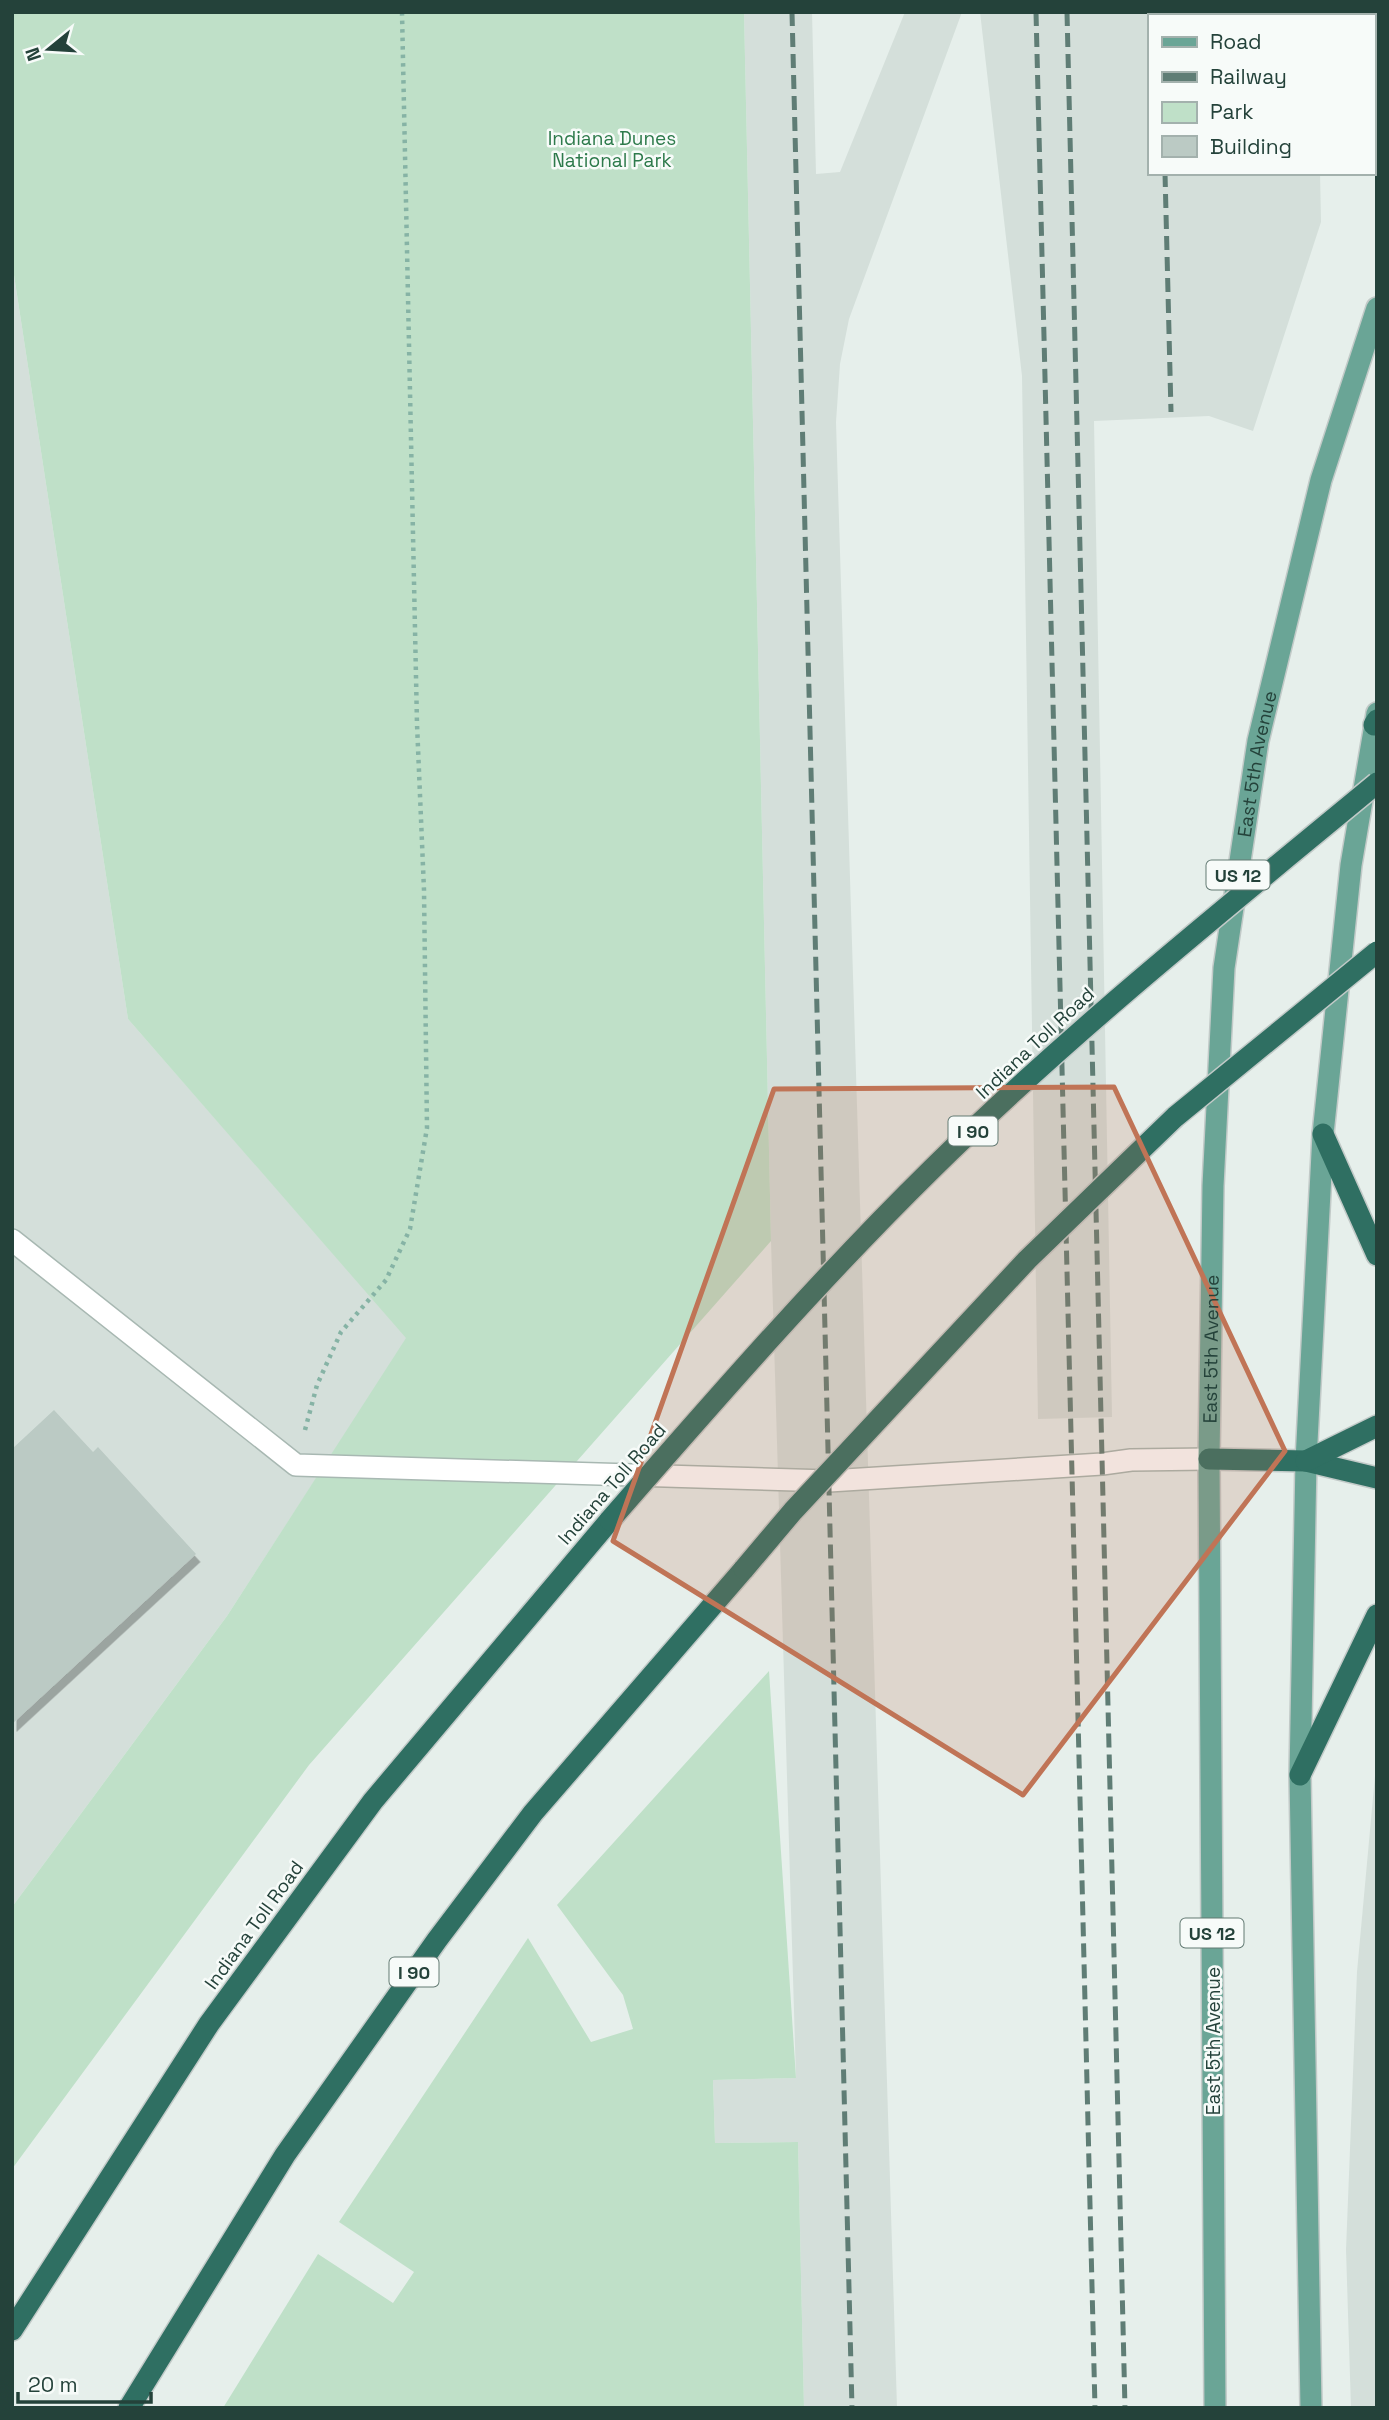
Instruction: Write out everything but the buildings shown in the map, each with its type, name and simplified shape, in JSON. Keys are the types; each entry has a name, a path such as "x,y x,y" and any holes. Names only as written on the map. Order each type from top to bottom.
{"highway":[{"name":"Indiana Toll Road","path":"12,2330 62,2248 209,2024 365,1812 610,1520 737,1376 932,1169 1106,1007 1377,783"},
{"name":"I 90","path":"129,2408 285,2155 437,1940 533,1813 803,1501 1037,1251 1175,1117 1377,952"},
{"path":"1323,1134 1377,1255"},
{"path":"1306,1461 1377,1426"},
{"path":"1209,1459 1306,1461 1377,1478"},
{"path":"1300,1774 1377,1615"}],"main road":[{"name":"East 5th Avenue","path":"1215,2408 1209,1459 1213,1186 1226,955 1258,741 1321,480 1377,308"},
{"path":"1311,2408 1300,1774 1306,1461 1323,1134 1351,866 1376,719"}],"lane":[{"path":"12,1240 296,1465 829,1481 1131,1460 1209,1459"}],"path":[{"path":"296,1465 317,1385 341,1332 386,1280 410,1229 427,1128 425,890 417,724 402,12"}],"highlighted area":[{"path":"1114,1087 1285,1451 1023,1795 613,1541 774,1089"}],"shaded area":[{"path":"744,12 812,12 816,174 840,172 905,12 962,12 849,319 840,364 836,422 897,2408 804,2408 798,2142 715,2143 713,2080 796,2078 771,1241"},
{"path":"980,12 1316,12 1148,14 1148,175 1320,175 1321,222 1253,431 1209,416 1094,421 1112,1417 1038,1419 1022,376"},
{"path":"12,262 128,1019 407,1338 227,1616 12,1907"},
{"path":"1377,1754 1377,2408 1351,2408 1346,2250 1357,1972"}],"green space":[{"name":"Indiana Dunes National Park","path":"12,12 744,12 771,1241 309,1765 12,2169 12,1907 227,1616 406,1338 128,1019 12,262"},
{"path":"769,1671 796,2078 713,2080 715,2143 798,2142 804,2408 223,2408 318,2254 393,2303 414,2272 339,2222 528,1938 591,2042 633,2029 623,1995 557,1905"}],"railway":[{"path":"792,12 852,2408"},
{"path":"1036,12 1095,2408"},
{"path":"1067,12 1125,2408"},
{"path":"1165,175 1171,412"}]}
